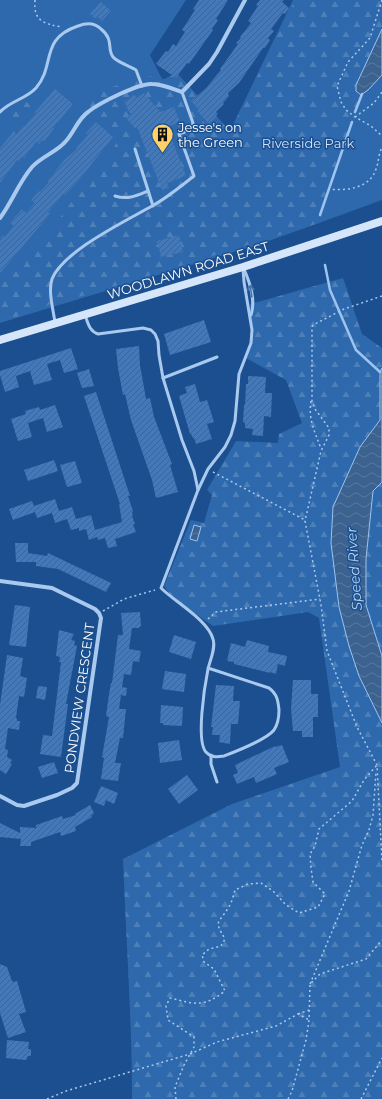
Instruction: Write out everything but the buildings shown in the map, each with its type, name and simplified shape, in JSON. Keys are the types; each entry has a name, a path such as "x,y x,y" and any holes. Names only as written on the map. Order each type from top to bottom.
{"main road":[{"name":"WOODLAWN ROAD EAST","path":"0,340 243,267 382,221"}],"street":[{"path":"0,218 9,206 27,173 42,158 61,146 88,112 115,97 142,86 152,84 182,92 209,64 245,0"},
{"name":"PONDVIEW CRESCENT","path":"0,581 52,588 96,609 99,613 100,624 77,783 72,788 57,795 24,806 16,805 0,796"}],"lane":[{"path":"0,112 8,105 34,90 43,78 49,53 56,39 70,29 82,25 93,24 107,34 110,42 110,53 114,58 136,70 142,86"},
{"path":"55,323 51,288 52,280 61,265 97,237 153,206 194,176 179,134 190,130 193,123 182,92"},
{"path":"134,148 153,206"},
{"path":"115,196 122,199 132,198 148,191"},
{"path":"208,668 269,688 276,694 278,704 277,724 271,733 224,756 216,758 207,754 204,750 201,737 204,693 208,668 214,640 203,623 161,588 198,490 208,469 225,447 231,435 235,421 239,374 252,337 250,315 253,307 250,282 243,267"},
{"path":"85,314 90,329 98,334 144,328 151,330 155,334 158,341 163,378 182,440 194,471 198,490"},
{"path":"163,378 217,357"},
{"path":"211,755 211,764 217,782"}],"path":[{"path":"35,0 34,8 36,14 42,21 47,25 70,29"},
{"path":"382,0 370,38 348,62 337,86 340,102 346,110 371,126 382,136"},
{"path":"355,117 374,103 382,92"},
{"path":"328,189 337,190 356,188 362,186 373,178 382,148"},
{"path":"321,449 312,426 309,413 312,401 312,327 313,325 344,309 382,296"},
{"path":"312,401 329,428 329,435 321,449 305,521 320,599 327,650 357,727 377,765 382,862"},
{"path":"208,469 305,521"},
{"path":"99,613 124,599 161,588"},
{"path":"203,623 216,612 320,599"},
{"path":"288,1099 292,1091 304,1047 309,1020 310,984 349,890 362,845 369,830 373,815 377,765"},
{"path":"176,1099 175,1087 184,1065 194,1047 194,1037 168,1020 166,1006 170,998 197,1004 213,1000 225,991 214,969 204,962 202,955 209,949 221,946 224,939 218,928 219,920 228,909 235,890 248,884 261,883 273,891 286,905 299,912 318,907 325,894 313,882 310,854 315,846 319,829 352,801 364,780 377,765"},
{"path":"310,984 320,974 366,959 382,940"},
{"path":"47,1099 66,1091 190,1054 217,1042 276,1026 309,1010"},
{"path":"298,1014 309,1020"},
{"path":"361,1099 382,1058"}],"green space":[{"path":"0,0 186,0 150,55 247,248 0,323"},
{"name":"Riverside Park","path":"293,0 382,0 382,200 249,248 230,131"},
{"path":"295,0 382,0 382,29 356,91 361,95 319,223 72,299 57,299 41,310 0,321 0,282 35,252 87,181 112,152 116,143 109,125 85,101 108,88 151,76 164,79 177,73 230,131"},
{"path":"23,99 33,108 12,125 7,121 13,103"},
{"path":"343,278 362,334 382,348 382,368 380,372 380,420 360,447 333,507 331,543 339,607 349,646 359,676 382,723 382,1099 132,1099 130,1009 123,859 232,804 340,767 319,618 308,612 213,626 172,597 164,586 191,520 204,523 212,495 207,490 236,441 278,443 279,434 302,423 286,380 246,358 252,343 250,304"},
{"path":"382,482 382,656 366,605 366,559 373,491"}],"water":[{"path":"382,29 382,75 368,90 361,95 356,91 356,85"},
{"name":"Speed River","path":"382,368 382,482 373,491 366,559 366,605 382,656 382,723 359,676 349,646 339,607 331,543 333,507 360,447 380,420 380,372"},
{"path":"194,525 201,527 197,541 190,539"}],"waterway":[{"path":"355,112 362,94"},
{"path":"320,215 352,122"},
{"path":"325,265 330,290 356,350 380,372"}],"place":[{"name":"Jesse's on the Green","path":"163,154"}]}
